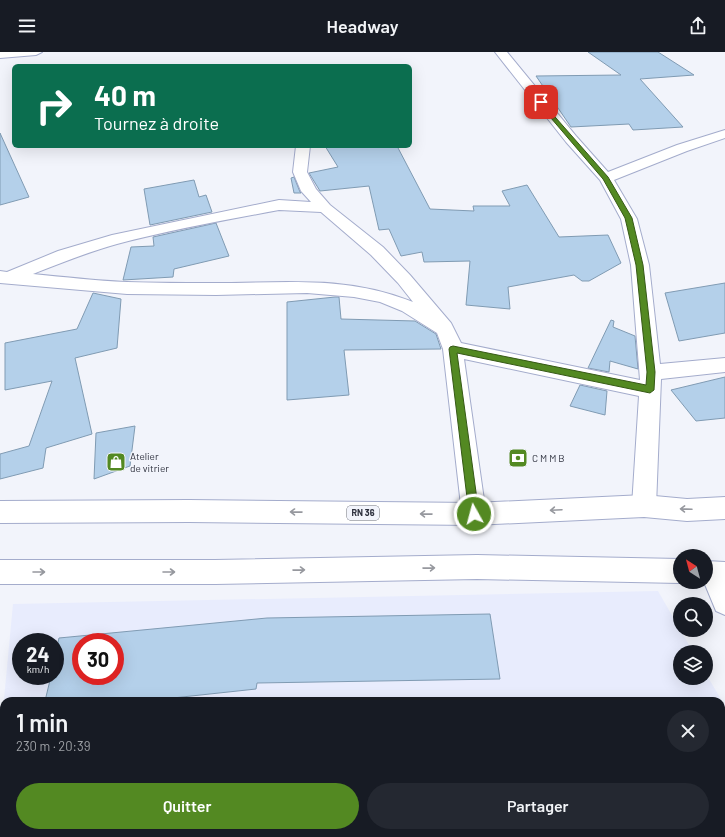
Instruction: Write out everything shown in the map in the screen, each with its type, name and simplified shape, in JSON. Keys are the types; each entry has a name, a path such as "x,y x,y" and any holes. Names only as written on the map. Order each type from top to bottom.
{"street":[{"path":"0,55 36,52"},
{"path":"500,52 556,121 606,178 629,218 638,257 650,381 644,506"},
{"path":"606,178 682,148 725,134"},
{"path":"302,148 300,172 309,192 325,208 377,251 404,279 444,328 449,337 453,349 474,514"},
{"path":"4,278 64,255 112,240 168,227 279,205 298,205 325,208"},
{"path":"4,278 126,288 216,289 307,287 354,291 384,297 408,306 444,328"},
{"path":"453,349 650,381 725,365"},
{"name":"RN 36","path":"0,512 189,511 474,514 644,506 688,510 725,508"},
{"path":"0,572 214,572 477,567 673,571"},
{"path":"715,574 725,602"}],"shaded area":[{"path":"658,591 673,617 673,637 684,637 689,645 673,645 673,685 713,685 720,697 4,697 13,604"}],"building":[{"path":"588,52 658,52 694,75 640,79 683,127 633,130 629,124 571,127 536,76 621,75"},
{"path":"0,133 29,197 0,205"},
{"path":"326,148 398,148 430,209 474,211 473,206 510,206 502,191 527,185 559,237 608,235 621,263 589,281 582,281 574,275 508,287 510,309 466,305 470,261 424,262 422,252 401,256 389,229 379,230 369,186 320,191 309,173 338,167"},
{"path":"294,177 301,193 294,193 291,178"},
{"path":"194,180 199,197 206,195 212,212 150,225 144,189"},
{"path":"216,223 229,256 174,269 173,277 123,280 131,247 154,246 153,237"},
{"path":"725,283 725,333 679,341 665,293"},
{"path":"93,293 121,299 117,348 75,358 92,434 46,448 43,468 0,479 0,454 29,446 52,381 5,390 5,343 77,329"},
{"path":"339,297 341,319 415,321 436,334 441,349 344,350 349,395 287,400 287,302"},
{"path":"611,320 614,321 613,327 635,336 638,369 610,361 609,372 588,368"},
{"path":"725,377 725,418 696,421 671,390"},
{"path":"580,385 607,391 605,415 570,406"},
{"path":"135,426 130,466 94,479 96,433"},
{"path":"490,614 500,679 257,683 256,689 182,697 46,697 49,685 64,685 64,638 72,637 72,685 124,685 124,633 111,633 267,618"}],"place":[{"name":"C M M B","path":"518,458"},
{"name":"Atelier de vitrier","path":"116,462"}],"route":[{"path":"474,514 453,349 650,390 651,372 640,265 629,218 606,178 571,139 541,102"}]}
